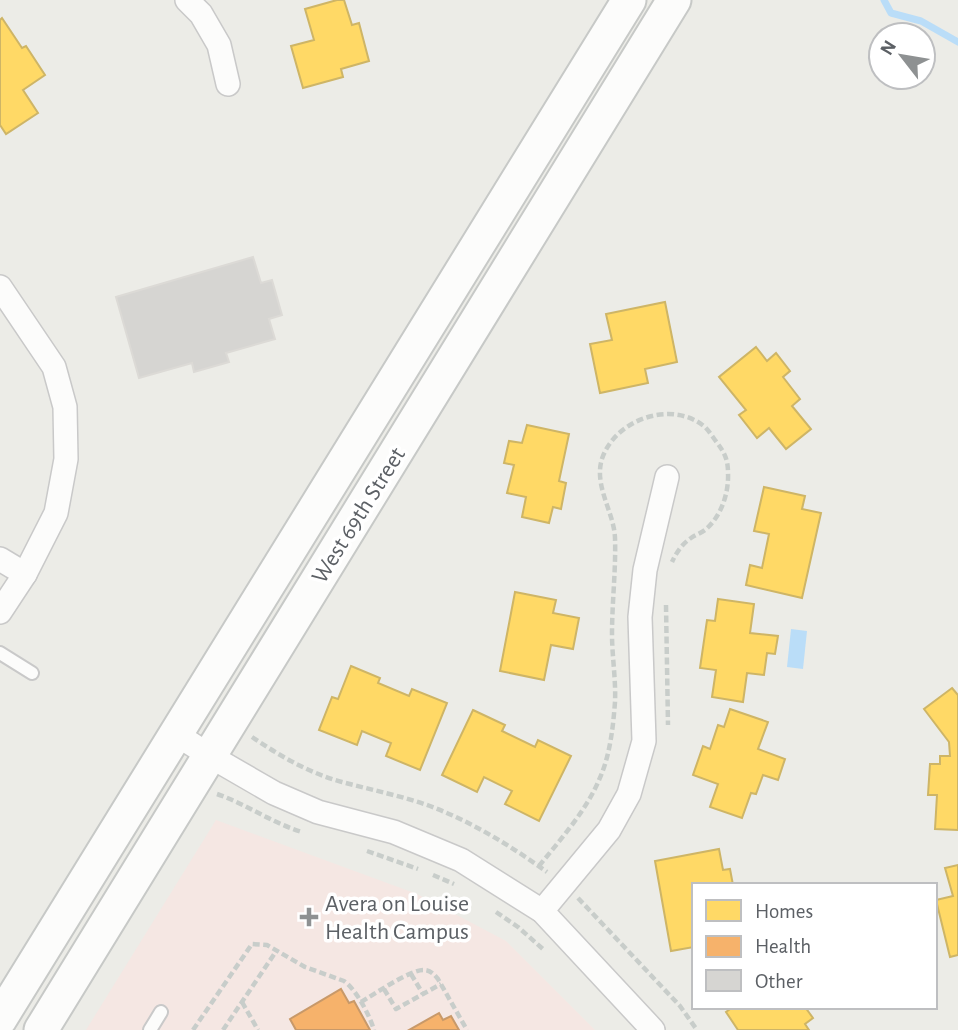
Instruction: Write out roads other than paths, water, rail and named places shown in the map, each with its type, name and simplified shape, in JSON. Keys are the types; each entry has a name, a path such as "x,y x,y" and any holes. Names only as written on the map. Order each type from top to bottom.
{"main road":[{"name":"West 69th Street","path":"0,1019 629,0"},
{"name":"West 69th Street","path":"41,1030 674,0"}],"street":[{"path":"187,0 201,14 219,45 228,84"},
{"path":"0,287 54,367 65,407 66,459 57,513 25,574 0,612"},
{"path":"542,911 609,830 629,794 643,741 640,617 644,582 667,477"},
{"path":"0,559 25,574"},
{"path":"177,734 274,793 318,812 394,832 461,860 542,911 653,1030"}],"lane":[{"path":"0,653 32,673"},
{"path":"150,1030 161,1012"}],"water":[{"path":"791,629 807,631 803,669 787,667"}],"waterway":[{"path":"884,0 891,13 921,21 958,42"}],"place":[{"name":"Avera on Louise Health Campus","path":"309,917"}]}
